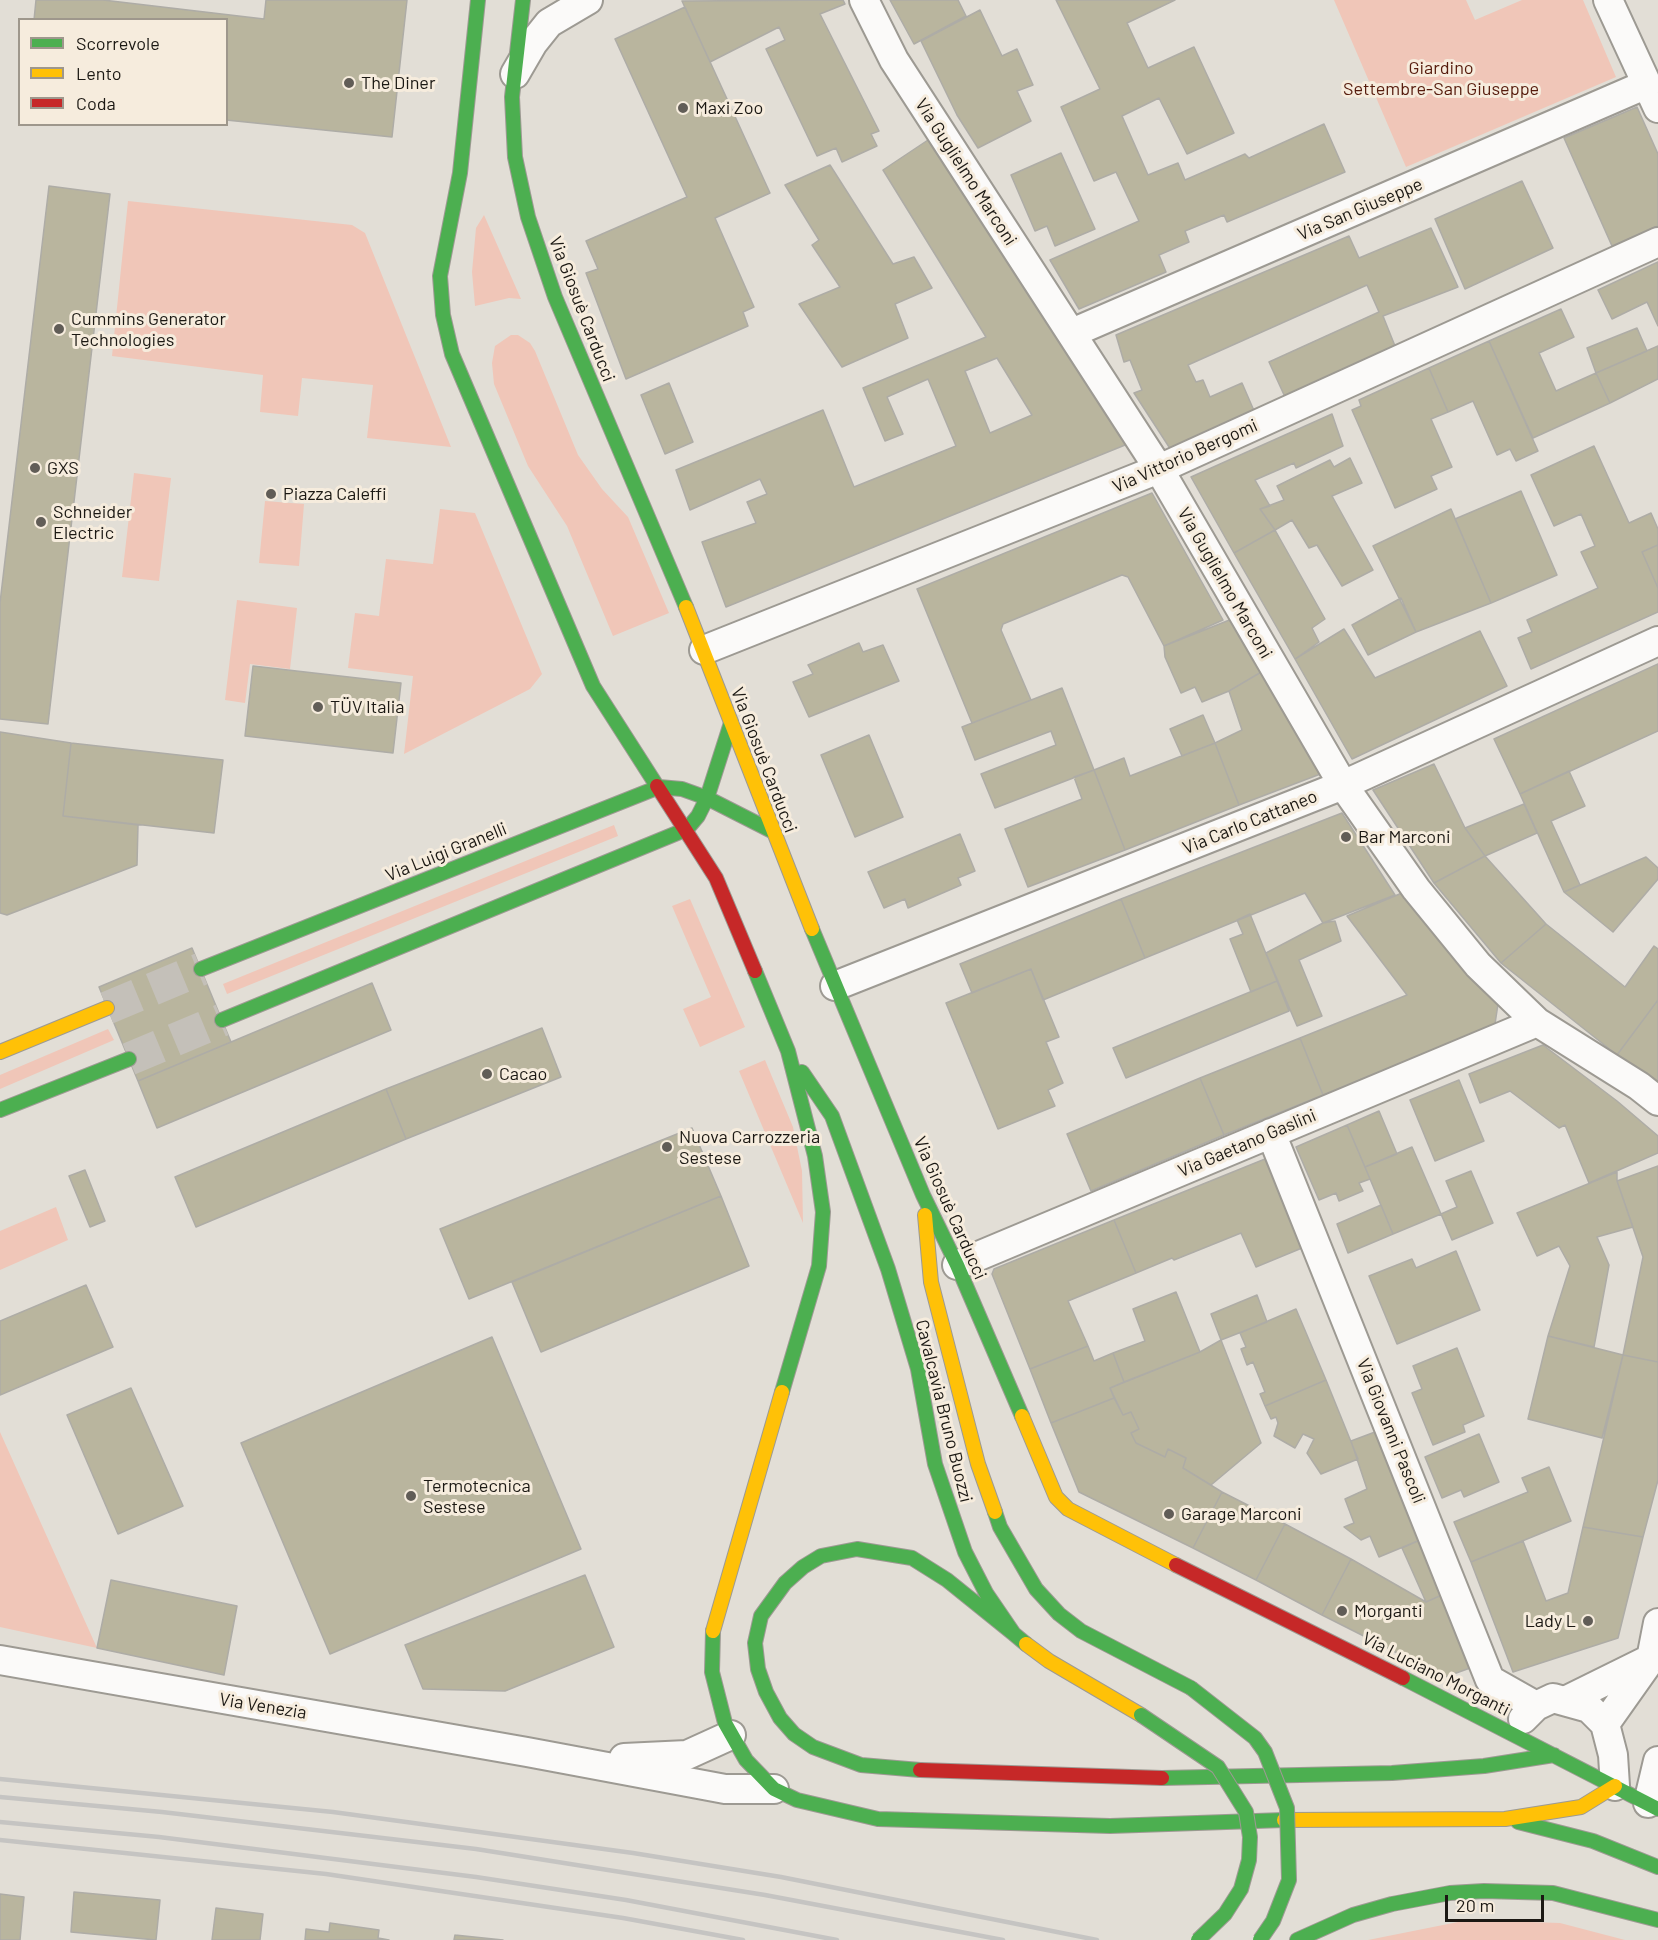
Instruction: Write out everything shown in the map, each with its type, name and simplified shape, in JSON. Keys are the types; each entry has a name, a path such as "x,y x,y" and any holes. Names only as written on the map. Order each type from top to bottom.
{"main road":[{"path":"478,0 460,173 440,276 443,315 452,354 593,686 687,829 716,878 788,1051 815,1156 823,1212 819,1266 715,1618 712,1672 717,1697 731,1735 746,1760 774,1789 797,1800 878,1819 1110,1826 1317,1819 1505,1819 1581,1807 1615,1786"},
{"name":"Via Giosuè Carducci","path":"523,0 513,76 512,117 515,157 531,227 555,297 704,650 772,831 923,1195 957,1264 1048,1484 1056,1497 1068,1509"},
{"path":"222,1020 687,829 698,816 707,798 731,723"},
{"path":"659,787 682,789 707,798 772,831"},
{"name":"Via Luigi Granelli","path":"201,969 659,787"},
{"path":"0,1052 107,1008"},
{"name":"Cavalcavia Bruno Buozzi","path":"788,1051 832,1116 888,1269 918,1369 935,1464 949,1511 965,1552 986,1593 1014,1635 1050,1660 1141,1715 1218,1767 1234,1788 1246,1812 1250,1837 1249,1860 1241,1889 1225,1914 1198,1940"},
{"path":"0,1110 129,1059"},
{"name":"Cavalcavia Bruno Buozzi","path":"923,1195 931,1282 981,1473 1000,1527 1036,1589 1059,1614 1081,1631 1191,1688 1255,1738 1265,1752 1287,1808 1290,1848 1289,1880 1273,1921 1260,1940"},
{"name":"Via Luciano Morganti","path":"1068,1509 1505,1741 1554,1755 1653,1806"},
{"path":"1014,1635 947,1580 912,1558 882,1551 857,1549 821,1556 803,1567 785,1583 761,1616 755,1643 758,1669 766,1692 787,1726 813,1747 861,1765 950,1772 1139,1779 1392,1773 1484,1766 1554,1755"},
{"path":"1484,1766 1505,1741"},
{"path":"1505,1819 1593,1841 1658,1868"},
{"path":"1297,1940 1353,1915 1392,1904 1450,1893 1484,1891 1553,1893 1658,1920"}],"street":[{"path":"513,76 533,43 549,23 588,0"},
{"name":"Via Guglielmo Marconi","path":"864,0 894,60 1159,469 1343,785 1423,897 1478,965 1537,1022 1639,1086 1658,1101"},
{"path":"1608,0 1653,96"},
{"name":"Via San Giuseppe","path":"1072,333 1653,96"},
{"name":"Via Vittorio Bergomi","path":"704,650 1159,469 1658,242"},
{"name":"Via Carlo Cattaneo","path":"836,986 1343,785 1658,641"},
{"name":"Via Gaetano Gaslini","path":"957,1264 1537,1022"},
{"name":"Via Giovanni Pascoli","path":"1271,1133 1490,1680 1536,1706"},
{"path":"1605,1724 1654,1658 1658,1623"},
{"path":"1567,1700 1654,1658"},
{"name":"Via Venezia","path":"0,1660 725,1789 774,1789"},
{"path":"1505,1741 1536,1706 1553,1698 1567,1700 1589,1708 1605,1724 1613,1755 1615,1786"},
{"name":"Via Venezia","path":"526,1752 651,1758 687,1755 731,1735"},
{"path":"1653,1806 1658,1761"}],"green space":[{"name":"Giardino Settembre-San Giuseppe","path":"1334,0 1466,0 1475,20 1522,0 1583,0 1616,77 1406,167"},
{"path":"128,201 352,225 365,233 451,447 367,438 373,385 302,378 298,416 260,412 263,375 112,356"},
{"path":"484,215 521,299 509,298 475,306 472,272 476,228"},
{"path":"511,335 518,335 530,343 535,351 578,455 602,489 628,517 669,613 613,636 567,526 528,466 494,384 492,363 495,346"},
{"path":"134,473 171,478 159,581 122,577"},
{"path":"265,501 304,504 299,566 259,563"},
{"path":"440,509 475,513 542,674 530,689 404,754 413,676 348,668 355,613 379,616 386,559 433,564"},
{"path":"237,600 297,608 290,669 250,664 245,703 225,700"},
{"path":"614,825 618,836 227,994 223,984"},
{"path":"690,899 745,1027 700,1047 683,1009 711,997 672,906"},
{"path":"108,1029 114,1040 0,1089 0,1075"},
{"path":"765,1060 793,1127 802,1171 803,1223 739,1071"},
{"path":"56,1207 68,1240 0,1270 0,1231"},
{"path":"0,1432 97,1648 0,1627"},
{"path":"1468,1920 1560,1923 1625,1940 1368,1940"}],"building":[{"path":"36,0 103,0 264,19 266,0 407,0 392,137 228,120 228,18 34,18"},
{"path":"843,0 845,4 820,14 879,131 871,134 877,146 842,162 836,148 817,156 766,49 785,40 779,27 710,62 682,1"},
{"path":"890,0 958,0 966,16 914,44"},
{"path":"1056,0 1175,0 1127,23 1148,68 1194,47 1234,133 1187,154 1159,98 1122,116 1148,175 1178,163 1185,180 1245,154 1249,158 1324,124 1345,172 1227,222 1224,215 1185,231 1189,242 1159,255 1166,272 1079,309 1050,260 1139,221 1116,172 1094,181 1061,107 1100,89"},
{"path":"685,7 770,193 715,218 754,307 743,312 748,326 626,379 586,273 598,269 586,241 687,197 615,39"},
{"path":"980,10 1002,56 1017,49 1033,85 1017,91 1031,121 978,148 957,115 921,41"},
{"path":"1637,107 1658,154 1658,226 1612,246 1564,138"},
{"path":"931,138 1130,443 726,607 702,542 756,523 747,502 767,494 760,479 690,510 676,470 823,410 854,487 956,446 928,379 887,397 903,434 885,441 863,388 986,337 883,170","holes":["997,358 1032,415 990,433 965,371"]},
{"path":"1061,153 1095,229 1055,246 1047,226 1035,231 1011,175"},
{"path":"830,165 893,264 914,257 932,288 895,304 908,338 842,367 799,304 840,287 812,245 819,240 785,185"},
{"path":"1522,181 1553,248 1465,289 1435,219"},
{"path":"49,186 110,194 48,724 0,719 0,603"},
{"path":"1431,228 1458,287 1383,316 1395,346 1285,397 1269,362 1379,312 1367,285 1188,365 1196,382 1203,380 1210,397 1242,383 1255,413 1171,450 1134,393 1142,390 1130,360 1124,362 1116,335 1349,236 1359,258"},
{"path":"1658,262 1658,326 1647,302 1612,319 1598,290"},
{"path":"1561,309 1574,337 1539,353 1556,391 1596,373 1610,403 1533,438 1489,341"},
{"path":"1637,328 1647,351 1596,373 1587,348"},
{"path":"1489,341 1538,451 1516,461 1510,449 1497,455 1473,401 1448,412 1429,368"},
{"path":"1658,346 1658,379 1610,403 1596,373"},
{"path":"1429,368 1448,412 1431,419 1452,467 1431,476 1437,489 1395,508 1352,410 1361,406 1359,400"},
{"path":"669,383 693,442 665,454 641,395"},
{"path":"1332,414 1343,446 1296,468 1294,463 1255,480 1270,506 1260,509 1275,530 1234,553 1191,477"},
{"path":"1594,446 1629,523 1651,513 1658,529 1658,545 1642,552 1658,588 1658,612 1531,669 1518,638 1532,632 1527,620 1598,588 1581,552 1595,546 1581,514 1554,526 1531,475"},
{"path":"1350,458 1362,483 1332,496 1373,570 1342,586 1317,545 1309,548 1292,520 1275,530 1260,509 1284,500 1277,486 1330,460 1334,467"},
{"path":"1521,491 1557,575 1491,603 1455,519"},
{"path":"1152,493 1223,620 1164,646 1128,577 1122,575 1003,624 1001,630 1031,700 972,723 917,589"},
{"path":"1451,509 1491,603 1416,632 1373,546"},
{"path":"1275,530 1325,619 1312,628 1319,642 1295,659 1234,553"},
{"path":"1658,545 1658,588 1642,552"},
{"path":"1401,598 1416,632 1368,655 1352,625"},
{"path":"1232,619 1263,671 1229,691 1202,702 1195,687 1181,693 1165,657 1164,646"},
{"path":"1344,629 1375,678 1480,631 1507,686 1352,759 1295,659"},
{"path":"859,643 863,652 883,645 899,681 809,717 793,682 813,674 808,665"},
{"path":"1658,664 1658,731 1520,794 1494,739"},
{"path":"253,666 401,683 393,753 245,736"},
{"path":"1263,671 1323,773 1239,805 1215,743 1242,730 1229,691"},
{"path":"1062,688 1094,770 995,808 981,774 1056,745 1051,731 975,760 962,727"},
{"path":"1203,715 1215,743 1182,756 1170,729"},
{"path":"0,732 71,743 63,816 138,825 137,865 7,915 0,913"},
{"path":"869,735 903,817 855,837 821,755"},
{"path":"71,743 223,760 214,833 63,816"},
{"path":"1215,743 1239,805 1125,850 1094,770 1124,758 1130,776"},
{"path":"1434,764 1465,828 1485,856 1434,883 1373,790"},
{"path":"1094,770 1125,850 1028,887 1005,829 1082,799 1074,777"},
{"path":"1569,771 1585,806 1551,821 1580,885 1564,892 1520,794"},
{"path":"1524,804 1537,833 1485,856 1465,828"},
{"path":"1342,813 1395,895 1323,923 1305,893 1145,958 1121,899"},
{"path":"960,834 975,871 958,878 961,885 908,908 905,899 884,908 868,872"},
{"path":"1485,856 1546,924 1501,963 1434,883"},
{"path":"1646,857 1658,868 1658,879 1613,932 1564,892"},
{"path":"1402,893 1498,1004 1495,1024 1323,1095 1300,1038 1407,995 1347,916"},
{"path":"1121,899 1145,958 1043,1000 1031,969 972,993 960,964"},
{"path":"1250,914 1277,981 1251,992 1230,939 1243,934 1237,920"},
{"path":"1335,921 1341,941 1299,960 1322,1016 1297,1026 1266,953 1323,923"},
{"path":"1546,924 1625,987 1654,946 1658,949 1658,1000 1617,1055 1501,963"},
{"path":"192,948 231,1042 138,1081 99,987"},
{"path":"1031,969 1059,1037 1046,1042 1063,1083 1048,1090 1055,1106 998,1129 946,1003"},
{"path":"1277,981 1289,1011 1126,1078 1113,1048"},
{"path":"372,983 391,1030 157,1128 138,1081"},
{"path":"1658,1000 1658,1083 1617,1055"},
{"path":"542,1028 561,1077 406,1139 386,1089"},
{"path":"1300,1038 1323,1095 1224,1135 1200,1078"},
{"path":"1543,1045 1617,1101 1658,1136 1658,1153 1589,1183 1565,1125 1559,1128 1510,1091 1480,1103 1469,1074"},
{"path":"1200,1078 1224,1135 1091,1191 1067,1134"},
{"path":"1459,1080 1484,1141 1435,1161 1410,1100"},
{"path":"386,1089 406,1139 196,1227 175,1177"},
{"path":"1379,1111 1397,1154 1365,1167 1347,1125"},
{"path":"1347,1125 1370,1179 1359,1183 1363,1191 1339,1201 1336,1193 1319,1200 1296,1147"},
{"path":"692,1128 721,1196 469,1299 440,1229"},
{"path":"1412,1147 1441,1214 1393,1234 1365,1167"},
{"path":"1265,1159 1302,1248 1256,1267 1241,1233 1136,1273 1114,1220"},
{"path":"1658,1166 1658,1362 1623,1355 1643,1257 1617,1181"},
{"path":"85,1170 105,1221 90,1227 69,1176"},
{"path":"1471,1171 1493,1223 1452,1240 1441,1214 1457,1207 1446,1181"},
{"path":"1617,1172 1617,1181 1633,1227 1597,1237 1609,1265 1594,1347 1548,1336 1570,1266 1559,1246 1537,1256 1517,1213"},
{"path":"721,1196 749,1266 541,1352 512,1282"},
{"path":"1381,1205 1393,1234 1348,1253 1337,1224"},
{"path":"1114,1220 1136,1273 1068,1301 1088,1346 1030,1369 992,1274 994,1269"},
{"path":"1456,1251 1480,1310 1397,1344 1369,1276 1412,1259 1416,1268"},
{"path":"86,1285 113,1347 0,1395 0,1321"},
{"path":"1176,1292 1200,1352 1124,1382 1113,1353 1145,1341 1133,1309"},
{"path":"1257,1295 1267,1322 1221,1340 1211,1314"},
{"path":"1296,1309 1326,1380 1265,1406 1260,1394 1265,1392 1253,1362 1247,1365 1241,1349 1246,1347 1240,1333"},
{"path":"1548,1336 1623,1355 1602,1438 1528,1419"},
{"name":"Termotecnica Sestese","path":"492,1337 581,1549 330,1654 241,1443"},
{"path":"1221,1340 1261,1443 1211,1485 1183,1468 1186,1458 1168,1449 1165,1457 1136,1443 1131,1433 1139,1429 1131,1412 1123,1415 1110,1388 1200,1352"},
{"path":"1088,1346 1094,1361 1113,1353 1124,1382 1110,1388 1114,1398 1051,1423 1030,1369"},
{"path":"1457,1348 1484,1416 1463,1425 1465,1432 1433,1445 1412,1393 1422,1389 1413,1366"},
{"path":"1623,1355 1658,1362 1658,1480 1643,1537 1583,1527"},
{"path":"1326,1380 1358,1459 1321,1474 1307,1453 1314,1439 1303,1434 1295,1448 1274,1436 1278,1423 1276,1417 1271,1419 1265,1406"},
{"path":"131,1388 183,1506 118,1534 67,1415"},
{"path":"1114,1398 1123,1415 1131,1412 1139,1429 1131,1433 1136,1443 1165,1457 1168,1449 1186,1458 1183,1468 1222,1492 1193,1548 1079,1492 1051,1423"},
{"path":"1375,1432 1420,1540 1379,1557 1370,1536 1361,1540 1344,1527 1354,1523 1345,1499 1367,1489 1351,1441"},
{"path":"1479,1434 1499,1482 1464,1497 1461,1490 1442,1498 1425,1457"},
{"path":"1549,1467 1571,1521 1471,1562 1454,1522 1528,1492 1522,1478"},
{"path":"1222,1492 1285,1524 1256,1580 1193,1548"},
{"path":"1285,1524 1351,1559 1322,1615 1256,1580"},
{"path":"1583,1527 1643,1537 1618,1638 1513,1672 1471,1562 1523,1541 1546,1601 1568,1593"},
{"path":"1420,1540 1444,1594 1426,1602 1402,1548"},
{"path":"1351,1559 1426,1602 1444,1594 1473,1667 1445,1677 1322,1615"},
{"path":"585,1575 614,1647 505,1691 423,1689 405,1645"},
{"path":"111,1580 237,1606 224,1675 97,1648"},
{"path":"74,1892 160,1900 156,1940 71,1932"},
{"path":"0,1894 24,1897 20,1940 0,1940"},
{"path":"216,1908 263,1914 260,1940 212,1940"},
{"path":"330,1923 379,1930 378,1938 389,1940 305,1940 306,1929 329,1932"},
{"path":"455,1935 503,1940 454,1940"}],"tunnel":[{"path":"107,1008 201,969"},
{"path":"129,1059 222,1020"}],"railway":[{"path":"0,1779 333,1812 633,1853 781,1877 1097,1940"},
{"path":"0,1797 162,1812 476,1849 765,1895 1003,1940"},
{"path":"0,1822 159,1837 476,1877 626,1900 837,1940"},
{"path":"0,1840 326,1874 623,1918 743,1940"}],"traffic: fast":[{"path":"478,0 460,173 440,276 443,315 452,354 593,686 657,786"},
{"path":"523,0 512,97 515,157 528,217 555,297 686,607"},
{"path":"222,1020 687,829 698,816 707,798 731,723"},
{"path":"201,969 659,787 682,789 707,798 772,831"},
{"path":"812,929 923,1195 957,1265 1022,1416"},
{"path":"755,971 788,1051 815,1156 823,1212 819,1266 782,1392"},
{"path":"0,1110 129,1059"},
{"path":"802,1072 832,1116 888,1269 918,1369 935,1464 965,1552 986,1593 1014,1634 1026,1644"},
{"path":"995,1512 1000,1527 1036,1589 1059,1614 1081,1631 1191,1688"},
{"path":"920,1770 861,1765 813,1747 794,1734 780,1718 766,1692 758,1669 755,1643 761,1616 785,1583 803,1567 821,1556 857,1549 912,1558 947,1580 1014,1634"},
{"path":"713,1631 712,1672 725,1723 746,1760 774,1789 797,1800 878,1819 1110,1826 1284,1820"},
{"path":"1403,1678 1658,1809"},
{"path":"1191,1688 1255,1738 1265,1752 1287,1808 1289,1880 1273,1921 1260,1940"},
{"path":"1141,1715 1218,1767 1246,1812 1250,1837 1249,1860 1241,1889 1225,1914 1198,1940"},
{"path":"1162,1778 1392,1773 1484,1766 1554,1755"},
{"path":"1518,1822 1593,1841 1658,1867"},
{"path":"1297,1940 1353,1915 1392,1904 1450,1893 1484,1891 1553,1893 1658,1920"}],"traffic: slow":[{"path":"686,607 812,929"},
{"path":"0,1052 107,1008"},
{"path":"925,1215 931,1282 978,1464 995,1512"},
{"path":"713,1631 782,1392"},
{"path":"1022,1416 1056,1497 1068,1509 1176,1565"},
{"path":"1026,1644 1049,1661 1141,1715"},
{"path":"1284,1820 1505,1819 1581,1807 1615,1786"}],"traffic: jam":[{"path":"657,786 716,878 755,971"},
{"path":"1176,1565 1403,1678"},
{"path":"920,1770 1162,1778"}],"place":[{"name":"The Diner","path":"349,83"},
{"name":"Maxi Zoo","path":"683,108"},
{"name":"Cummins Generator Technologies","path":"59,329"},
{"name":"GXS","path":"35,468"},
{"name":"Piazza Caleffi","path":"271,494"},
{"name":"Schneider Electric","path":"41,522"},
{"name":"TÜV Italia","path":"318,707"},
{"name":"Bar Marconi","path":"1346,837"},
{"name":"Cacao","path":"487,1074"},
{"name":"Nuova Carrozzeria Sestese","path":"667,1147"},
{"name":"Termotecnica Sestese","path":"411,1496"},
{"name":"Garage Marconi","path":"1169,1514"},
{"name":"Morganti","path":"1342,1611"},
{"name":"Lady L","path":"1588,1621"}]}
